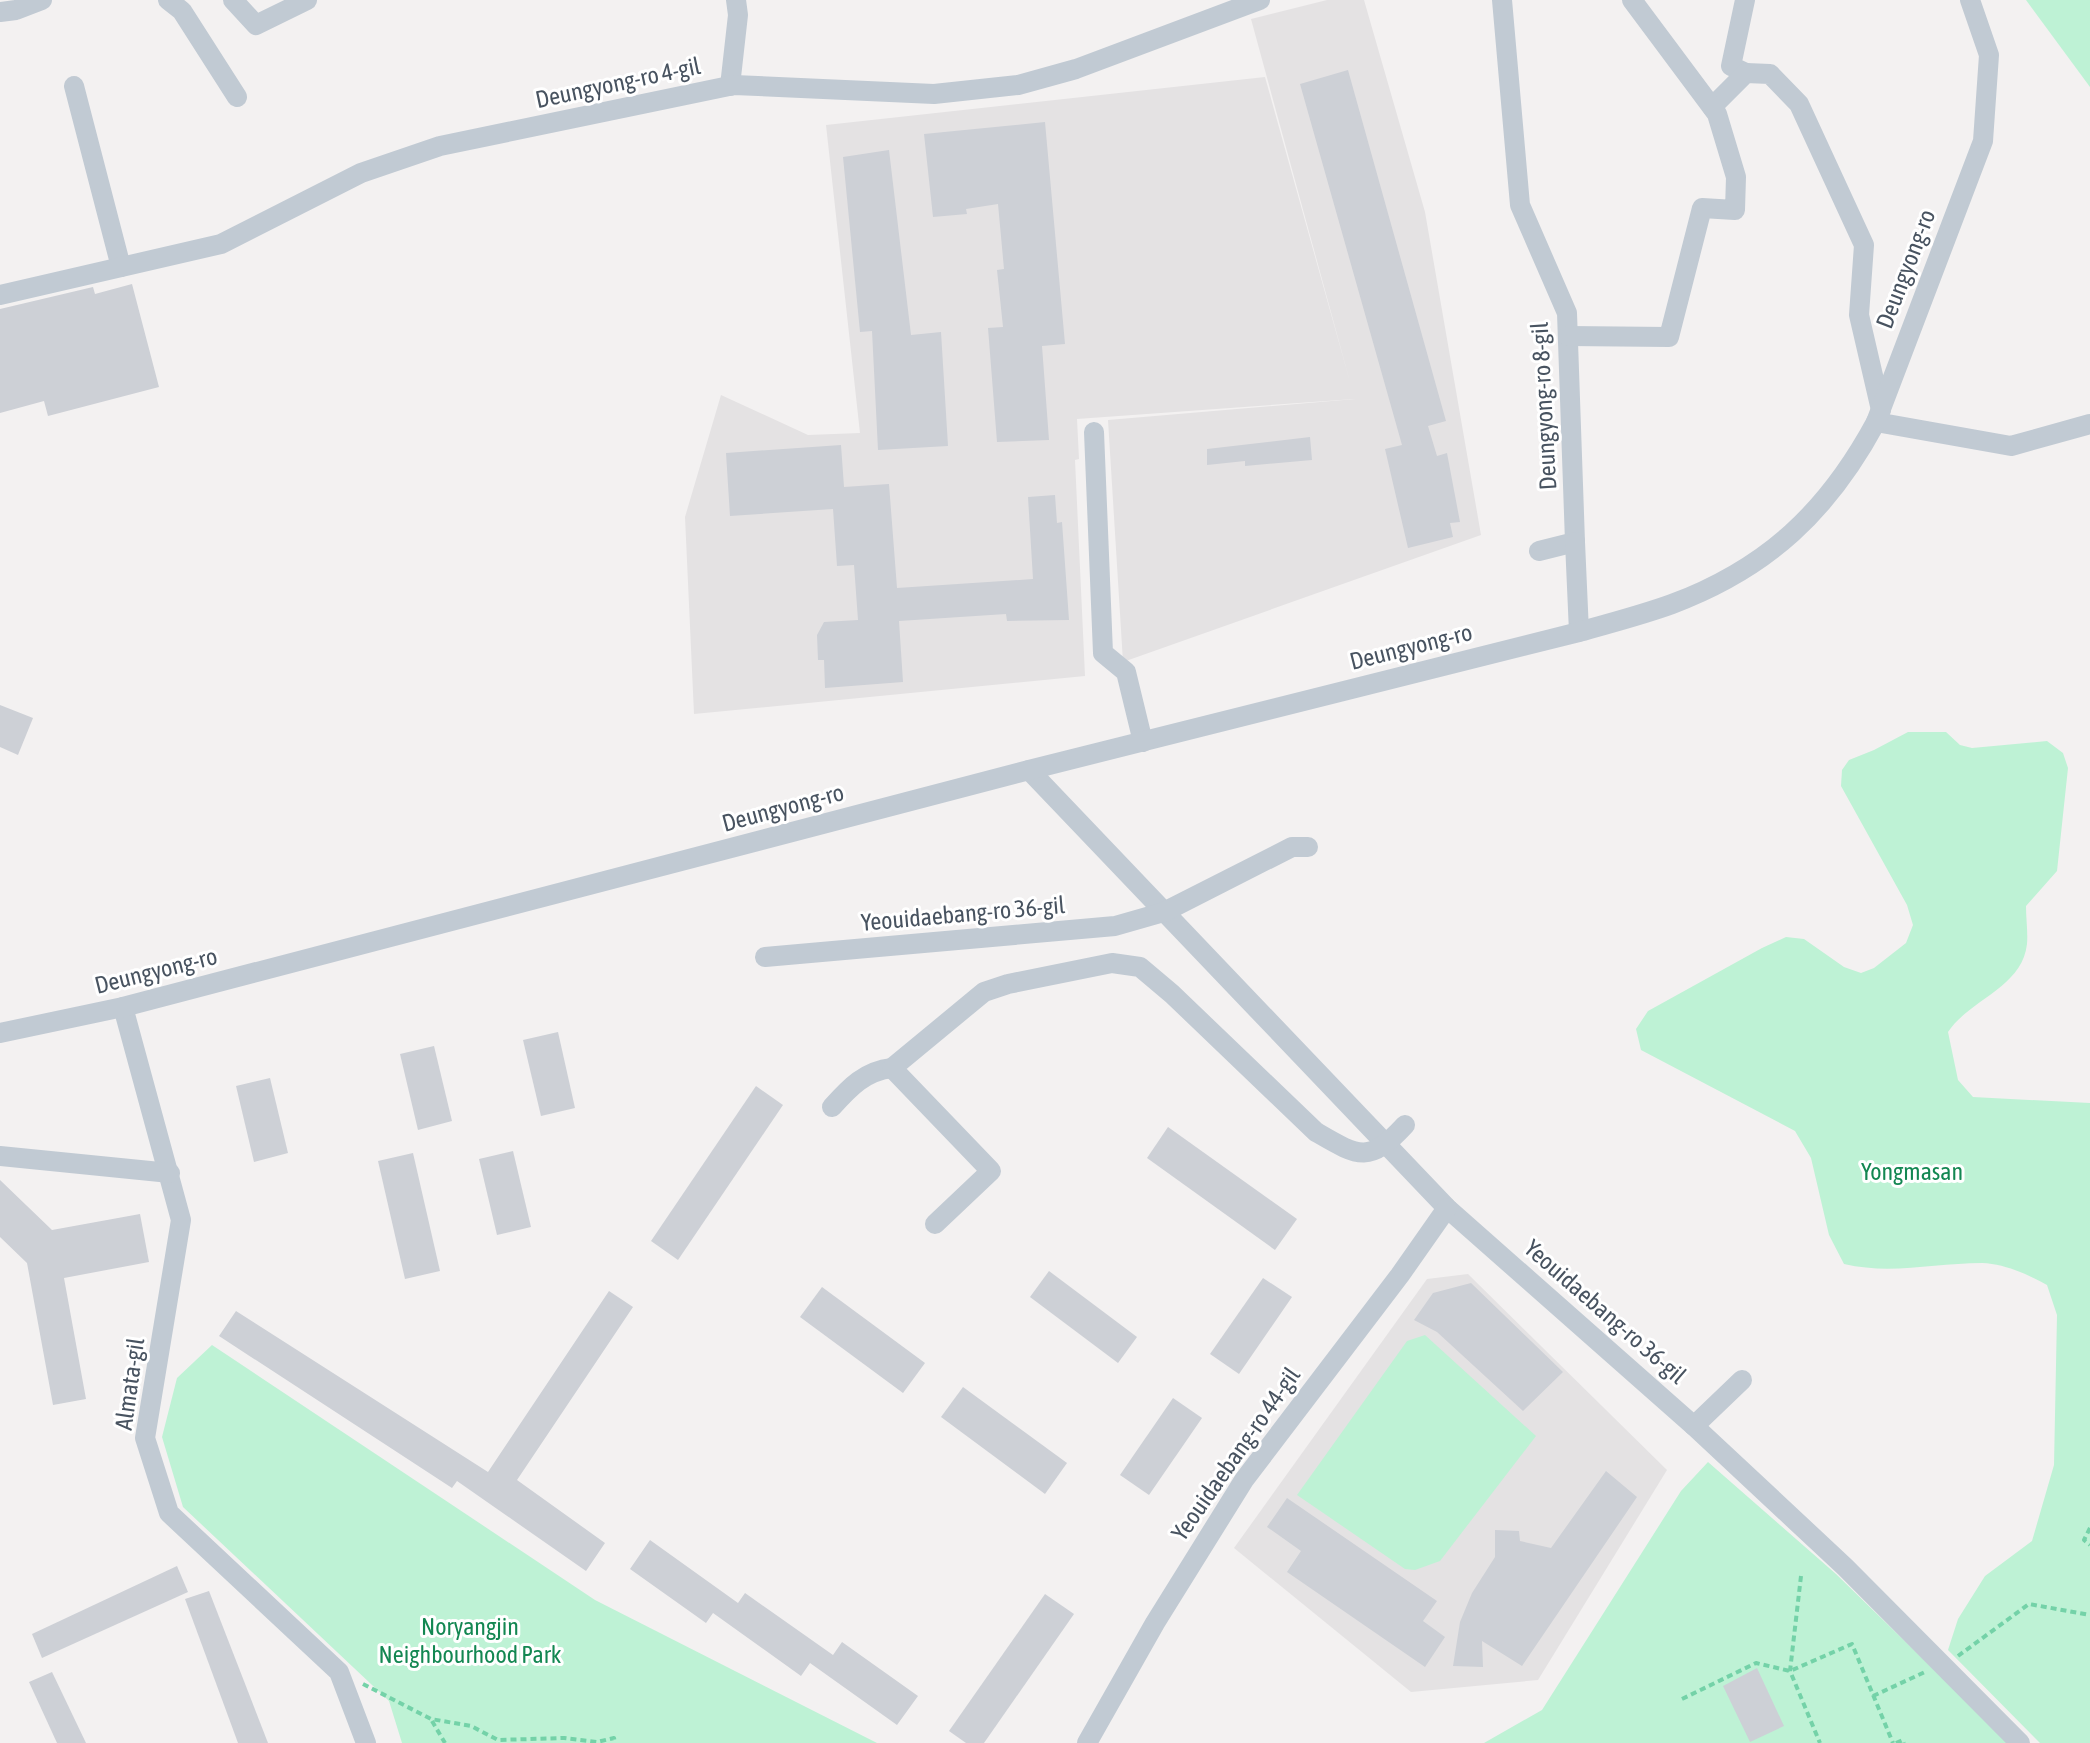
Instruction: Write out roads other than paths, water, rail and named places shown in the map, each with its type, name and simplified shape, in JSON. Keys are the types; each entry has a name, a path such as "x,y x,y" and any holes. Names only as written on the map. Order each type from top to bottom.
{"street":[{"path":"0,12 16,10 42,0"},
{"path":"168,0 182,11 237,97"},
{"path":"233,0 256,25 307,0"},
{"path":"730,86 738,15 736,0"},
{"name":"Deungyong-ro 4-gil","path":"0,295 221,244 361,173 440,146 730,86 934,94 1018,85 1076,69 1260,0"},
{"name":"Deungyong-ro 8-gil","path":"1502,0 1520,205 1567,313 1575,542"},
{"path":"1568,336 1669,337 1702,208 1735,210 1736,177 1717,114 1632,0"},
{"path":"1745,0 1731,66 1746,73 1770,74 1799,104 1864,245 1859,315 1878,416 2011,446 2090,424"},
{"name":"Deungyong-ro","path":"0,1033 123,1007 1029,770 1579,632 1669,605 1706,590 1772,551 1802,525 1832,493 1855,461 1878,416 1983,141 1989,55 1970,0"},
{"path":"1712,107 1746,73"},
{"path":"74,86 121,267"},
{"path":"1094,432 1103,653 1126,672 1143,742"},
{"path":"1539,551 1575,542 1579,632"},
{"name":"Yeouidaebang-ro 36-gil","path":"1029,770 1447,1208 1694,1426 1845,1567 2020,1743"},
{"name":"Yeouidaebang-ro 36-gil","path":"765,957 1115,926 1164,912 1292,847 1308,847"},
{"path":"832,1107 853,1084 876,1069 892,1068 984,992 1008,984 1112,963 1140,967 1316,1132 1345,1149 1365,1154 1387,1145 1405,1125"},
{"name":"Almata-gil","path":"123,1007 181,1220 145,1438 169,1513 339,1672 366,1743"},
{"path":"892,1068 991,1171 935,1224"},
{"path":"0,1156 170,1173"},
{"name":"Yeouidaebang-ro 44-gil","path":"1087,1743 1155,1623 1244,1480 1400,1275 1447,1208"},
{"path":"1694,1426 1742,1380"}],"park label":[{"name":"Yongmasan","path":"1912,1172"},
{"name":"Noryangjin Neighbourhood Park","path":"470,1641"}]}
